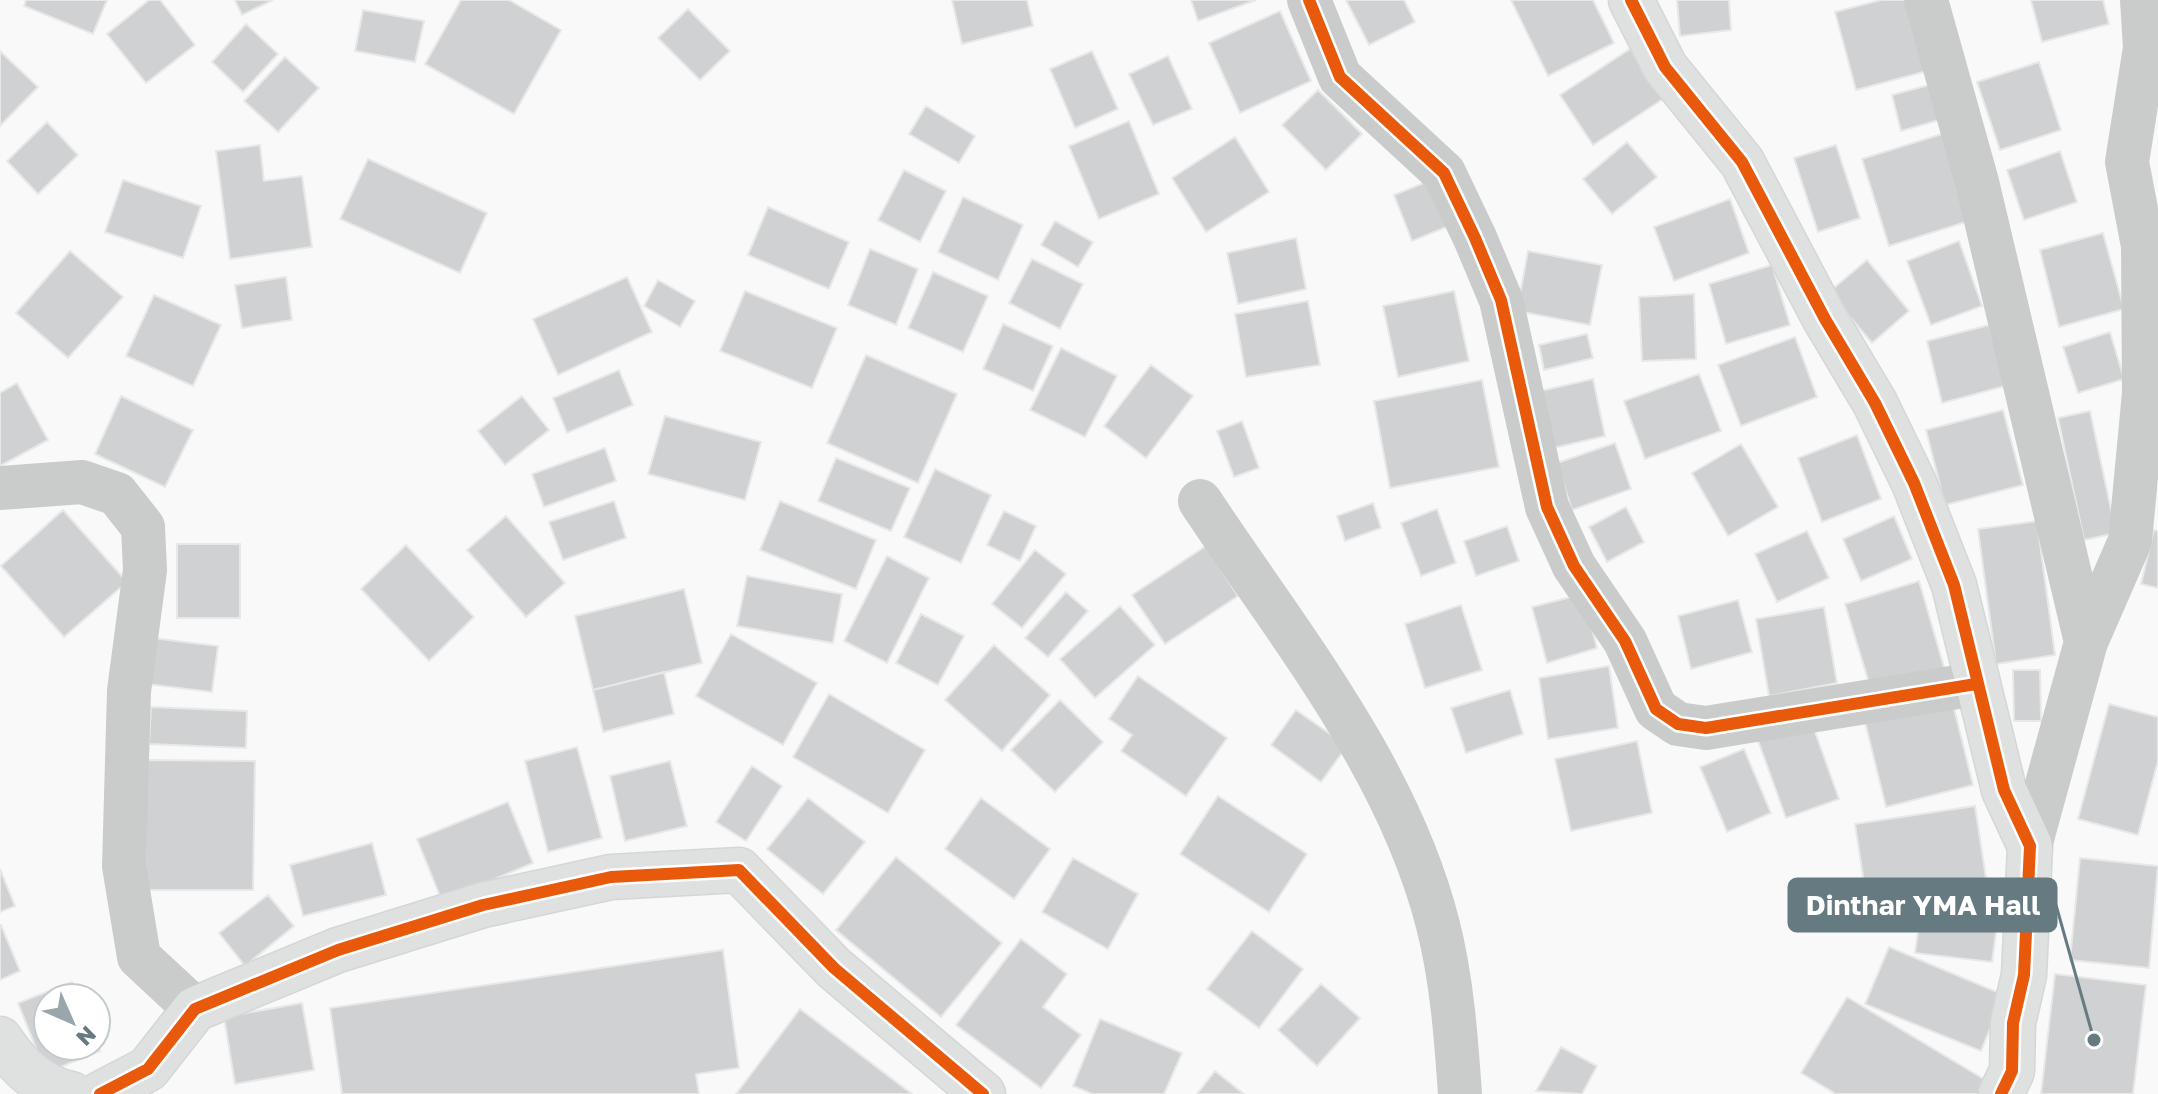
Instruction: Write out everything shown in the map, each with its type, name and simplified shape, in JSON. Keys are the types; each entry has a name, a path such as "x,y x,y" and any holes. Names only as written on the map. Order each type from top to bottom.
{"street":[{"path":"1309,0 1340,77 1444,173 1501,300 1547,507 1574,566 1625,641 1656,709 1678,724 1706,728 1976,684"},
{"path":"1631,0 1665,67 1742,162 1825,319 1875,403 1914,483 1954,585 2004,790 2030,846"},
{"path":"1926,0 1977,182 2086,642"},
{"path":"2001,1094 2012,1071 2013,1023 2024,975 2030,846 2086,642 2130,541 2144,393 2143,246 2127,162 2145,48 2142,0"},
{"path":"0,488 82,482 117,494 143,527 145,570 129,691 124,866 139,957 195,1009"},
{"path":"1200,501 1355,733 1404,829 1438,923 1453,1003 1460,1094"},
{"path":"100,1094 148,1069 195,1009 338,950 483,905 611,877 739,870 834,968 983,1094"},
{"path":"0,1039 10,1054 59,1093"}],"building":[{"path":"26,0 107,0 93,34 24,6"},
{"path":"149,0 160,0 195,45 146,83 107,34"},
{"path":"235,0 273,0 242,15"},
{"path":"461,0 509,0 561,30 514,114 425,64"},
{"path":"952,0 1027,0 1033,26 962,44"},
{"path":"1191,0 1256,0 1198,21"},
{"path":"1346,0 1404,0 1415,22 1369,45"},
{"path":"1511,0 1593,0 1614,43 1548,76"},
{"path":"1677,0 1729,0 1731,30 1680,36"},
{"path":"1881,0 1908,0 1927,71 1856,90 1835,12"},
{"path":"2031,0 2103,0 2109,24 2042,42"},
{"path":"688,9 730,51 700,80 658,38"},
{"path":"363,10 424,21 415,62 355,51"},
{"path":"1280,11 1311,81 1240,113 1209,43"},
{"path":"246,24 278,54 243,92 212,62"},
{"path":"1630,49 1663,99 1593,145 1560,95"},
{"path":"0,51 38,87 0,126"},
{"path":"1092,51 1118,109 1075,128 1050,69"},
{"path":"1168,56 1192,109 1153,125 1129,74"},
{"path":"285,57 319,88 278,132 244,101"},
{"path":"2039,62 2061,130 2000,150 1977,82"},
{"path":"1929,85 1939,120 1901,131 1892,95"},
{"path":"1318,90 1362,134 1326,170 1282,125"},
{"path":"926,106 975,136 959,163 909,134"},
{"path":"1129,121 1159,194 1099,219 1069,146"},
{"path":"47,122 78,155 38,194 7,161"},
{"path":"1945,133 1972,220 1889,246 1862,159"},
{"path":"1235,137 1269,192 1206,232 1172,178"},
{"path":"1627,142 1657,177 1612,214 1583,179"},
{"path":"260,145 264,181 302,176 312,247 230,259 216,151"},
{"path":"1836,145 1860,218 1818,232 1794,158"},
{"path":"2060,151 2077,202 2024,220 2007,170"},
{"path":"368,159 487,213 460,273 340,219"},
{"path":"904,170 946,191 920,242 878,220"},
{"path":"123,180 201,206 183,258 105,232"},
{"path":"1431,180 1449,226 1412,241 1394,195"},
{"path":"963,197 1023,225 998,280 938,252"},
{"path":"1730,199 1749,253 1674,281 1654,227"},
{"path":"768,207 849,242 829,289 748,255"},
{"path":"1055,221 1093,242 1078,267 1041,245"},
{"path":"2103,233 2124,309 2059,327 2040,250"},
{"path":"1296,238 1306,289 1238,304 1227,253"},
{"path":"1959,241 1982,306 1931,325 1907,261"},
{"path":"870,249 918,269 896,325 848,305"},
{"path":"70,251 123,297 68,358 16,313"},
{"path":"1528,251 1602,265 1590,325 1517,311"},
{"path":"1032,259 1083,284 1060,329 1009,303"},
{"path":"1867,260 1909,311 1872,343 1829,292"},
{"path":"1772,265 1790,325 1726,344 1709,284"},
{"path":"933,272 988,296 963,352 908,328"},
{"path":"286,277 292,320 242,328 235,285"},
{"path":"627,277 652,332 558,375 533,319"},
{"path":"658,280 695,301 680,327 644,306"},
{"path":"745,291 837,328 812,388 720,351"},
{"path":"1454,291 1469,361 1398,377 1383,306"},
{"path":"1694,294 1696,359 1642,361 1639,297"},
{"path":"154,295 221,325 193,386 126,356"},
{"path":"1308,301 1320,365 1246,377 1235,314"},
{"path":"1003,324 1053,346 1033,391 983,369"},
{"path":"1989,325 2005,386 1942,403 1927,341"},
{"path":"2110,332 2124,379 2078,393 2063,347"},
{"path":"1587,334 1593,358 1544,370 1539,345"},
{"path":"1795,337 1817,397 1741,426 1718,365"},
{"path":"1061,348 1117,376 1085,437 1030,410"},
{"path":"866,355 957,394 918,483 827,443"},
{"path":"1151,365 1193,396 1146,458 1104,426"},
{"path":"619,370 633,405 567,433 553,398"},
{"path":"1699,374 1721,431 1645,459 1624,401"},
{"path":"1593,379 1605,436 1549,449 1536,392"},
{"path":"1482,380 1499,467 1390,488 1374,401"},
{"path":"17,383 48,440 0,466 0,393"},
{"path":"121,396 193,430 165,487 95,454"},
{"path":"522,396 549,430 505,465 478,431"},
{"path":"2003,410 2023,485 1945,505 1926,430"},
{"path":"2090,411 2116,533 2084,540 2058,418"},
{"path":"665,416 761,442 745,500 648,474"},
{"path":"1242,421 1259,468 1234,477 1217,431"},
{"path":"1857,435 1881,499 1822,522 1798,458"},
{"path":"1615,443 1631,489 1572,510 1557,463"},
{"path":"1741,444 1778,507 1728,536 1692,473"},
{"path":"605,448 616,481 544,507 532,474"},
{"path":"836,458 910,488 891,531 818,501"},
{"path":"935,469 991,495 961,563 904,537"},
{"path":"614,501 626,538 563,560 549,522"},
{"path":"780,501 876,540 856,589 760,550"},
{"path":"1373,503 1381,528 1345,541 1337,516"},
{"path":"1626,507 1644,542 1607,562 1589,527"},
{"path":"1437,509 1456,563 1421,576 1401,523"},
{"path":"63,510 127,582 64,637 1,566"},
{"path":"1004,511 1036,526 1020,561 987,545"},
{"path":"506,516 565,583 526,617 467,550"},
{"path":"1894,516 1912,559 1861,581 1843,539"},
{"path":"2037,521 2055,655 1996,664 1978,529"},
{"path":"1507,526 1519,561 1476,576 1464,541"},
{"path":"2154,530 2158,531 2158,588 2141,584"},
{"path":"1807,531 1829,578 1777,602 1755,554"},
{"path":"177,544 240,544 240,618 177,618"},
{"path":"406,545 474,617 429,661 361,589"},
{"path":"1206,546 1238,596 1165,644 1132,595"},
{"path":"1035,550 1066,574 1022,628 992,604"},
{"path":"887,556 929,578 887,663 844,641"},
{"path":"747,576 842,594 833,643 737,626"},
{"path":"1919,581 1946,674 1873,696 1845,604"},
{"path":"684,589 702,663 593,690 575,616"},
{"path":"1066,592 1088,611 1048,657 1025,638"},
{"path":"1583,594 1597,648 1547,663 1532,607"},
{"path":"1738,600 1752,652 1691,669 1678,616"},
{"path":"1461,605 1482,670 1425,688 1405,624"},
{"path":"1120,606 1155,645 1095,698 1060,659"},
{"path":"1824,607 1837,683 1769,696 1756,619"},
{"path":"921,614 964,636 938,685 896,663"},
{"path":"731,634 817,683 783,745 696,696"},
{"path":"152,638 218,646 212,692 146,684"},
{"path":"994,645 1050,695 1002,751 945,700"},
{"path":"1609,666 1618,728 1548,739 1539,678"},
{"path":"2013,670 2040,670 2041,721 2014,721"},
{"path":"664,672 674,714 603,732 593,690"},
{"path":"1138,676 1227,738 1186,796 1121,751 1132,735 1109,719"},
{"path":"1510,690 1523,734 1466,753 1451,708"},
{"path":"829,694 925,750 888,813 793,757"},
{"path":"1060,700 1103,742 1055,792 1011,750"},
{"path":"1952,700 1973,785 1886,807 1865,722"},
{"path":"2109,704 2158,717 2158,761 2138,835 2078,819"},
{"path":"151,707 247,711 246,748 149,744"},
{"path":"1296,710 1347,746 1321,782 1271,745"},
{"path":"1809,715 1839,799 1786,818 1756,735"},
{"path":"1637,741 1652,813 1571,831 1555,759"},
{"path":"577,747 602,838 548,852 525,761"},
{"path":"1744,749 1771,813 1727,832 1700,767"},
{"path":"146,760 255,761 253,890 145,890"},
{"path":"670,761 687,826 625,841 610,776"},
{"path":"752,766 782,786 746,841 716,822"},
{"path":"1218,796 1307,854 1269,912 1180,854"},
{"path":"808,798 865,842 823,894 767,849"},
{"path":"981,798 1050,849 1014,899 945,849"},
{"path":"508,802 533,863 442,901 417,839"},
{"path":"1975,806 1986,878 1866,896 1855,824"},
{"path":"372,843 386,895 303,916 290,865"},
{"path":"896,857 1002,943 941,1017 836,930"},
{"path":"1073,858 1138,894 1108,949 1042,912"},
{"path":"2080,858 2158,866 2149,968 2070,960"},
{"path":"0,869 15,906 0,912"},
{"path":"268,895 294,926 245,966 219,933"},
{"path":"1921,909 1998,918 1992,962 1915,953"},
{"path":"0,925 20,971 0,980"},
{"path":"1252,931 1303,969 1259,1028 1207,989"},
{"path":"1021,939 1067,974 1043,1007 1081,1035 1041,1088 956,1025"},
{"path":"1889,947 2004,995 1981,1051 1865,1004"},
{"path":"723,950 739,1068 696,1074 699,1094 342,1094 330,1008"},
{"path":"2055,974 2146,985 2133,1094 2041,1094"},
{"path":"1321,984 1360,1018 1317,1066 1278,1030"},
{"path":"1847,997 1987,1081 1979,1094 1836,1094 1801,1073"},
{"path":"32,998 32,1038 18,1003"},
{"path":"302,1003 314,1070 235,1084 224,1017"},
{"path":"800,1009 912,1094 736,1094"},
{"path":"1100,1019 1182,1053 1164,1094 1093,1094 1073,1086"},
{"path":"1561,1047 1597,1066 1582,1094 1536,1091"},
{"path":"42,1062 73,1062 46,1073"},
{"path":"1215,1071 1244,1094 1197,1094"}],"cycle path":[{"path":"1309,0 1340,77 1444,173 1501,300 1547,507 1574,566 1625,641 1656,709 1678,724 1706,728 1976,684"},
{"path":"1631,0 1665,67 1742,162 1825,319 1875,403 1914,483 1954,585 2004,790 2030,846 2024,975 2013,1023 2012,1071 2001,1094"},
{"path":"100,1094 148,1069 195,1009 338,950 483,905 611,877 739,870 834,968 983,1094"}],"place":[{"name":"Dinthar YMA Hall","path":"2094,1040"}]}
